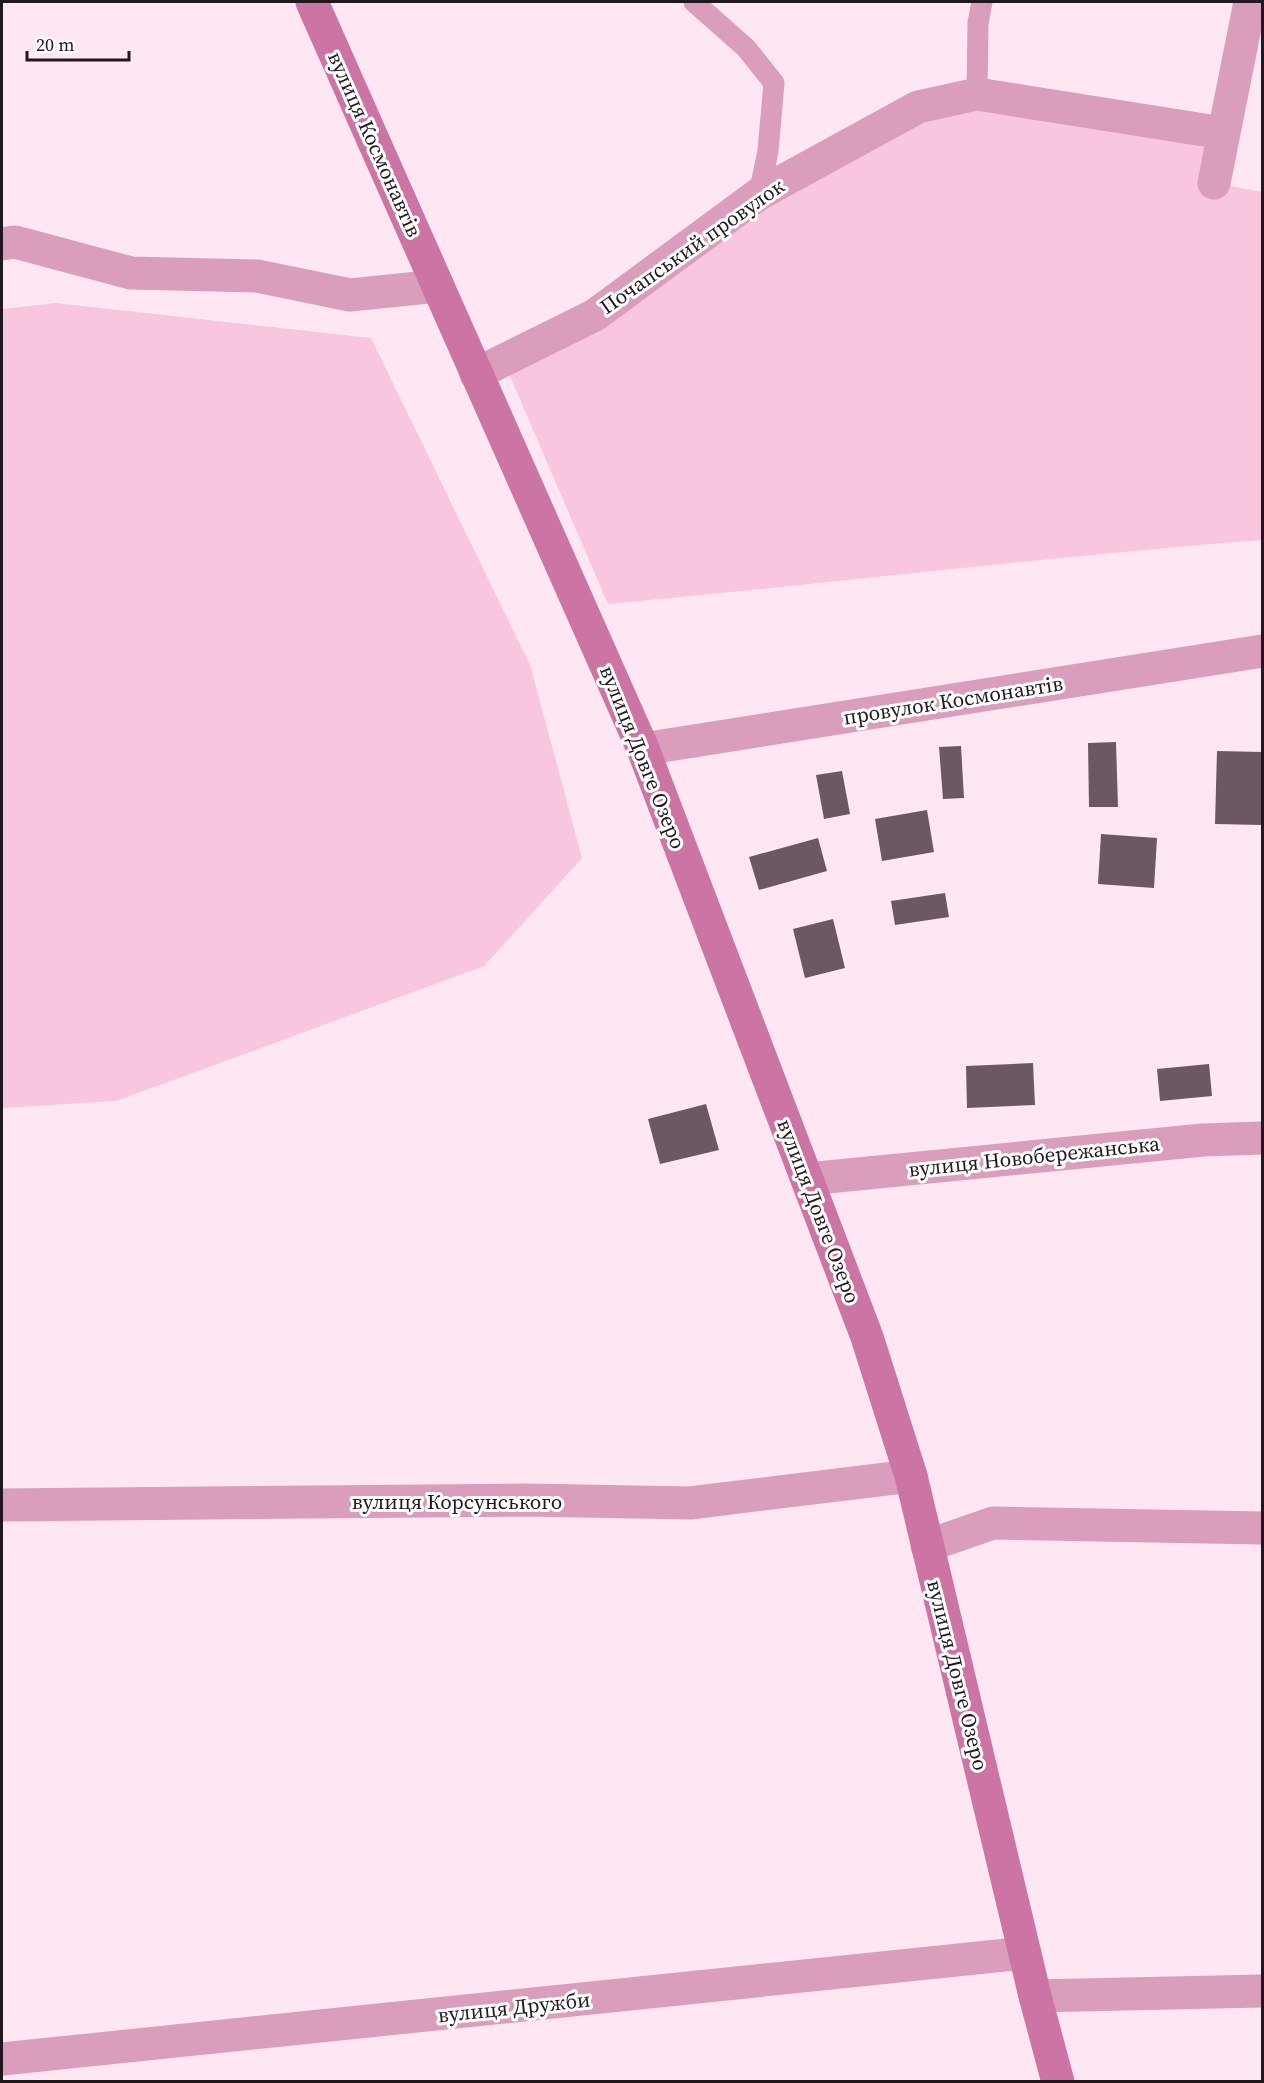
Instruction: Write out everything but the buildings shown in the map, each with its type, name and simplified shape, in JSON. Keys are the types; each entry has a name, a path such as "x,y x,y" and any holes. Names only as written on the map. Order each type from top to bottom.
{"street":[{"name":"вулиця Космонавтів","path":"312,2 476,374"},
{"path":"1214,183 1250,2"},
{"name":"Почапський провулок","path":"476,374 595,315 759,194 918,107 977,94 1223,133"},
{"path":"2,244 15,242 131,273 257,276 350,295 438,286"},
{"name":"вулиця Довге Озеро","path":"476,374 643,749 867,1337 911,1476 1035,1996 1058,2082"},
{"name":"провулок Космонавтів","path":"643,749 1263,651"},
{"name":"вулиця Новобережанська","path":"807,1179 1203,1140 1263,1138"},
{"name":"вулиця Корсунського","path":"2,1505 527,1500 690,1503 911,1476"},
{"path":"927,1546 993,1523 1263,1528"},
{"name":"вулиця Дружби","path":"2,2059 1025,1953"},
{"path":"1035,1996 1263,1991"}],"lane":[{"path":"694,2 746,48 774,83 768,151 759,194"},
{"path":"977,94 978,23 982,2"}],"shaded area":[{"path":"977,94 1223,133 1214,183 1262,192 1262,540 1099,554 608,604 503,360 759,194"},
{"path":"56,303 371,338 530,665 582,858 484,966 116,1101 2,1108 2,309"}]}
